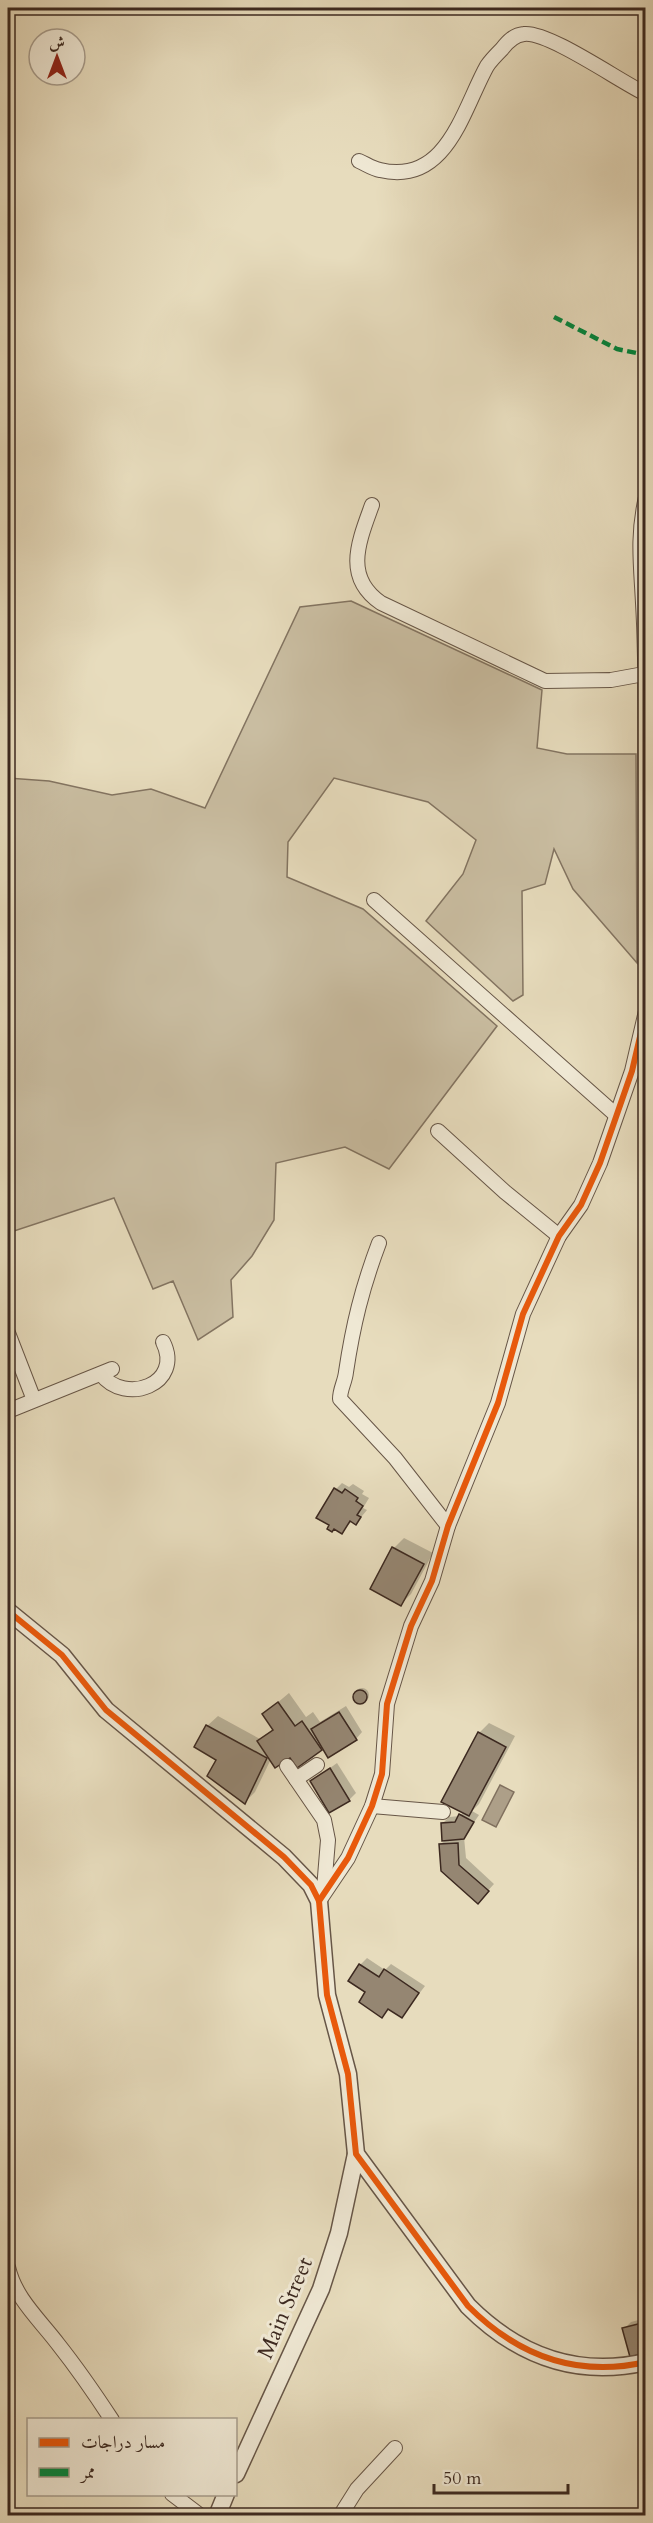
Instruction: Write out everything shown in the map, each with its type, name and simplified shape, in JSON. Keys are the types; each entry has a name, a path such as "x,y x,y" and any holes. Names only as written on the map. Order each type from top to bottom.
{"street":[{"path":"359,161 380,171 409,171 424,165 437,155 443,150 467,113 488,65 510,39 523,34 544,36 642,89"},
{"path":"645,497 640,522 639,546 645,633 645,798"},
{"path":"372,505 361,537 357,559 362,586 369,595 381,603 545,681 601,681 644,674"},
{"path":"374,900 616,1115"},
{"path":"321,1896 348,1858 372,1806 382,1774 387,1704 411,1626 432,1581 448,1526 498,1403 523,1314 560,1236 581,1205 600,1163 632,1071 645,1011"},
{"path":"438,1131 505,1192 560,1236"},
{"path":"379,1243 353,1321 345,1377 340,1388 340,1400 408,1474 448,1526"},
{"path":"8,1334 34,1400"},
{"path":"8,1411 107,1371 112,1386 127,1390 157,1381 168,1366 168,1353 163,1342"},
{"path":"8,1611 62,1655 106,1710 284,1857 321,1896"},
{"path":"296,1779 317,1765"},
{"path":"287,1766 324,1820 328,1840 321,1896 327,1995 348,2074 356,2154 468,2306 508,2340 555,2361 580,2366 606,2368 645,2362"},
{"path":"372,1806 443,1812"},
{"name":"Main Street","path":"237,2472 321,2289 339,2233 356,2154"},
{"path":"8,2267 11,2282 26,2305 58,2343 111,2418"},
{"path":"340,2516 357,2489 395,2448"},
{"path":"175,2496 201,2516"},
{"path":"217,2516 225,2496"}],"shaded area":[{"path":"351,601 542,690 537,748 567,754 636,754 637,963 573,889 554,849 545,884 522,891 523,995 513,1001 426,921 463,874 476,840 428,802 334,778 288,842 287,877 363,909 497,1026 389,1169 345,1147 276,1163 274,1220 252,1256 231,1280 233,1317 198,1340 173,1281 153,1289 114,1198 8,1233 8,778 49,781 112,795 151,789 205,808 300,607"},
{"path":"500,1785 514,1792 496,1827 482,1820"}],"building":[{"path":"334,1488 342,1493 345,1489 358,1498 356,1501 363,1506 357,1515 361,1517 356,1525 350,1521 342,1534 334,1529 332,1532 327,1529 329,1525 316,1518"},
{"path":"392,1547 424,1564 401,1606 370,1589"},
{"path":"357,1690 363,1690 367,1697 363,1704 357,1704 353,1700 353,1694"},
{"path":"278,1702 295,1726 302,1721 322,1750 297,1768 290,1758 275,1768 257,1741 273,1730 262,1714"},
{"path":"339,1712 357,1740 328,1758 311,1729"},
{"path":"206,1725 267,1758 245,1804 207,1776 216,1760 194,1747"},
{"path":"478,1732 506,1747 469,1816 441,1802"},
{"path":"330,1768 350,1801 329,1813 310,1781"},
{"path":"459,1814 474,1822 464,1839 442,1841 441,1823 455,1822"},
{"path":"458,1843 459,1865 489,1891 478,1904 441,1871 439,1844"},
{"path":"359,1964 379,1977 384,1969 419,1993 402,2018 388,2009 382,2018 359,2002 365,1992 348,1981"},
{"path":"646,2322 646,2353 630,2357 622,2328"}],"marked path":[{"path":"554,317 617,349 646,355"}],"cycle path":[{"path":"319,1901 348,1858 372,1806 382,1774 387,1704 411,1626 432,1581 448,1526 498,1403 523,1314 559,1236 581,1205 600,1163 632,1071 646,1011"},
{"path":"8,1611 62,1655 106,1710 284,1857 311,1885 319,1901 327,1995 348,2074 356,2154 468,2306 507,2338 549,2358 596,2367 646,2362"}]}
